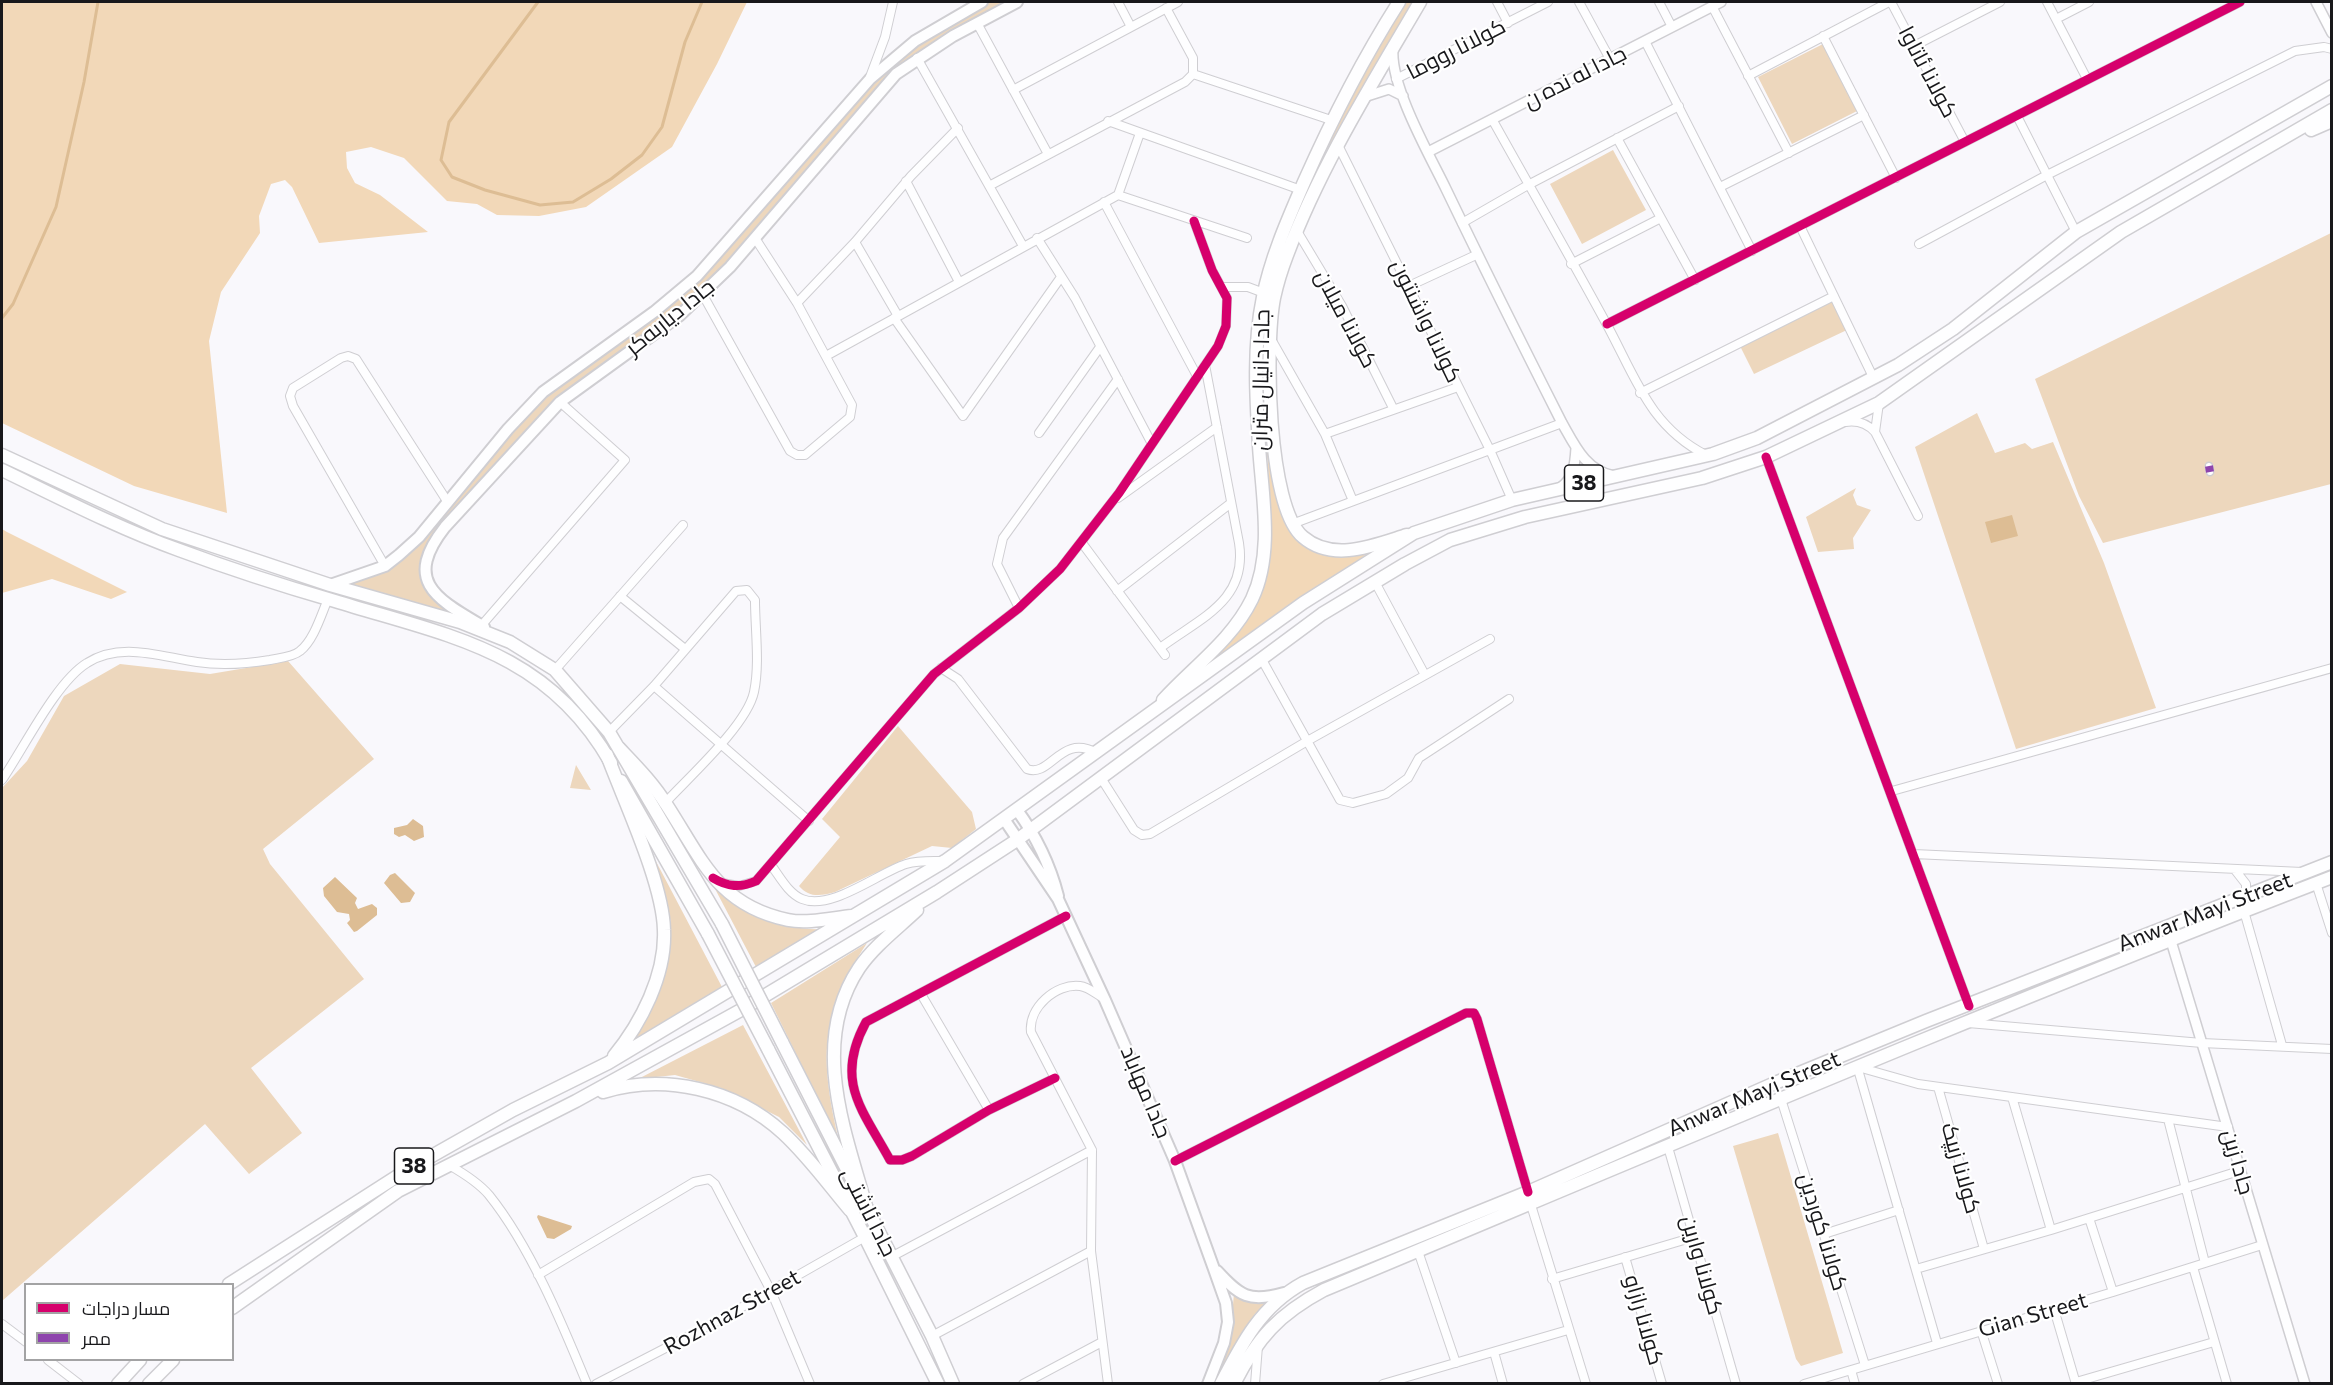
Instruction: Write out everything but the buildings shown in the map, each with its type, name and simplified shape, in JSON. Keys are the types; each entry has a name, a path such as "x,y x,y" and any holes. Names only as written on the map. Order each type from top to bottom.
{"main road":[{"name":"جادا دیاربه‌كر","path":"330,585 385,566 418,537 543,392 654,312 697,276 870,79 915,41 982,2"},
{"name":"جادا دیاربه‌كر","path":"510,642 481,626 436,594 426,578 424,562 431,545 489,478 560,402 680,315 703,295 896,74 917,58 1017,2"},
{"name":"جادا دانيال متران","path":"1399,2 1373,43 1331,120 1276,250 1264,293 1264,336 1274,447 1282,497 1292,524 1303,538 1328,549 1356,550 1414,532"},
{"name":"جادا دانيال متران","path":"1151,714 1182,679 1233,630 1253,597 1262,563 1265,534 1256,393 1264,336 1274,297 1298,231 1337,143 1420,2"},
{"name":"38","path":"230,1283 407,1170 513,1110 608,1063 945,861 1303,603 1414,532 1512,500 1706,456 1757,438 1874,379 1953,329 2076,232 2331,85"},
{"name":"38","path":"234,1307 398,1191 576,1101 741,1010 937,892 1017,840 1322,614 1375,582 1450,540 1525,517 1702,478 1766,457 1879,403 2121,232 2331,110"},
{"path":"2269,148 2331,122"},
{"path":"2,455 162,529 330,585 426,610 510,642 555,670 609,732 619,748 665,803 713,878 735,898 789,920 856,916"},
{"path":"476,467 489,478"},
{"path":"2,470 95,516 179,550 328,599 458,637 498,655 559,695 585,724 607,755 648,863 664,929 662,957 648,1000 632,1034 608,1063"},
{"name":"جادا ئاشتی","path":"619,748 722,924 932,1336 953,1383"},
{"name":"جادا ئاشتی","path":"607,755 708,934 938,1383"},
{"path":"1017,810 1031,829 1053,877 1058,899"},
{"name":"جادا مهاباد","path":"1004,819 1058,899 1106,1000 1175,1161 1226,1303 1228,1322 1224,1343 1208,1383"},
{"name":"Anwar Mayi Street","path":"1221,1383 1245,1336 1284,1293 1312,1279 1528,1192 1775,1083 2331,862"},
{"name":"Anwar Mayi Street","path":"1234,1383 1259,1340 1294,1306 1324,1290 1960,1023 2331,877"},
{"path":"866,1206 836,1094 833,1064 838,1015 860,968 937,892"},
{"path":"2087,958 2093,971"},
{"path":"576,1101 615,1088 665,1084 718,1095 750,1111 782,1133 850,1210"},
{"path":"1214,1269 1240,1294 1248,1297 1262,1299 1284,1293"},
{"path":"118,1383 138,1361"},
{"path":"149,1383 171,1361"}],"street":[{"path":"870,79 885,37 893,2"},
{"path":"1118,2 1131,27"},
{"path":"1013,90 1179,2"},
{"path":"1497,2 1508,23"},
{"name":"كولانا رووما","path":"1396,80 1548,2"},
{"path":"1579,2 1610,59"},
{"path":"1659,2 1672,27"},
{"name":"جادا له نده ن","path":"1428,152 1721,2"},
{"path":"1748,76 1890,2"},
{"name":"كولانا ئاتاوا","path":"1890,2 1965,142"},
{"path":"1914,46 2000,2"},
{"path":"2047,2 2087,80"},
{"path":"2056,19 2089,2"},
{"path":"1607,324 2087,80 2227,4 2240,2"},
{"path":"2316,2 2331,33"},
{"path":"1712,6 1789,153"},
{"path":"989,186 1185,82 1192,74 1193,58 1166,8"},
{"path":"977,23 1048,154"},
{"path":"1823,36 1896,177"},
{"path":"1645,41 1752,251"},
{"path":"1919,244 2047,175 2295,51 2324,47 2331,49"},
{"path":"1393,48 1396,80 1428,152 1476,255 1562,423 1576,448 1592,467 1616,476"},
{"path":"917,58 1023,246"},
{"path":"1192,74 1331,120"},
{"path":"1364,97 1389,89 1403,96"},
{"path":"1462,223 1528,185 1679,106"},
{"path":"1720,187 1864,115"},
{"path":"2017,116 2076,232"},
{"path":"1492,119 1607,324 1640,393 1672,435 1706,456"},
{"path":"1108,121 1301,190"},
{"path":"797,303 855,242 906,181 958,128"},
{"path":"826,356 1118,195 1140,133"},
{"path":"1617,138 1695,280"},
{"name":"كولانا واشنتون","path":"1337,143 1490,450 1512,500"},
{"path":"906,181 959,282"},
{"path":"1118,195 1247,238"},
{"path":"1104,202 1197,376"},
{"path":"1572,264 1660,219"},
{"path":"713,878 729,886 748,885 756,881 941,668 1018,608 1060,569 1112,503 1218,346 1226,326 1228,305 1194,221"},
{"path":"1800,226 1874,379"},
{"name":"كولانا ميلان","path":"1298,231 1342,306 1393,408"},
{"path":"703,295 790,451 797,455 805,455 850,417 853,411 852,405 826,356 797,303 755,238"},
{"path":"1037,238 1118,379 1152,444"},
{"path":"855,242 896,317 963,416 1061,277"},
{"path":"1409,286 1476,255"},
{"path":"1222,286 1248,287 1264,293"},
{"path":"1640,393 1834,296"},
{"path":"1264,336 1325,434 1353,501"},
{"path":"1039,433 1100,347"},
{"path":"385,566 293,406 291,396 293,388 341,358 348,356 356,359 447,501"},
{"path":"1082,543 1162,651 1219,604 1235,586 1240,570 1240,553 1204,365"},
{"path":"1018,608 997,564 997,551 1003,538 1118,379"},
{"path":"1325,434 1393,408 1458,387"},
{"path":"481,626 625,460 560,402"},
{"path":"1875,432 1879,403"},
{"path":"1835,424 1854,421 1868,425 1875,432 1918,516"},
{"path":"1292,524 1562,423"},
{"path":"1112,503 1217,427"},
{"path":"1559,489 1568,483 1573,473 1576,448"},
{"path":"1766,457 1892,791 1969,1006"},
{"path":"1117,591 1231,503"},
{"path":"555,670 683,525"},
{"path":"1375,582 1425,675"},
{"path":"609,732 654,686 736,591 747,590 755,600 754,692 749,704 721,744 665,803"},
{"path":"620,596 685,649"},
{"path":"2,779 61,690 72,675 87,662 120,651 223,664 251,663 282,658 298,653 307,644 328,599"},
{"path":"1101,778 1134,830 1146,835 1309,740 1490,639"},
{"path":"1261,658 1309,740 1340,800 1353,803 1386,794 1408,778 1419,758 1509,699"},
{"path":"941,668 958,679 1027,769 1038,770 1072,747 1082,746 1097,753"},
{"path":"1892,791 2331,668"},
{"path":"654,686 808,821"},
{"path":"1914,854 2235,870 2261,868 2307,873"},
{"path":"771,865 790,891 801,899 815,902 830,900 904,864 945,861"},
{"path":"2235,870 2246,884 2246,897"},
{"path":"2316,883 2331,933"},
{"path":"2244,911 2282,1045"},
{"path":"1054,1078 989,1110 912,1156 902,1160 891,1160 853,1092 850,1064 866,1022 1066,916"},
{"name":"جادا زین","path":"2171,941 2305,1383"},
{"path":"1106,1000 1084,986 1072,985 1046,998 1034,1012 1030,1023 1031,1032 1092,1150 1091,1251 1108,1383"},
{"path":"921,994 989,1110"},
{"path":"1175,1161 1466,1013 1474,1013 1528,1192"},
{"path":"1960,1023 2202,1043 2331,1048"},
{"path":"1857,1066 1897,1079 1938,1087 2228,1127"},
{"path":"1857,1066 1937,1343"},
{"name":"کولانا زیپک","path":"1938,1087 1984,1249"},
{"path":"2012,1097 2051,1230"},
{"name":"کولانا کوردین","path":"1781,1099 1864,1365"},
{"path":"2168,1119 2205,1263"},
{"name":"کولانا وارین","path":"1668,1147 1736,1383"},
{"path":"891,1257 1092,1150"},
{"path":"448,1164 471,1179 489,1196 538,1275 587,1383"},
{"path":"1916,1269 2051,1230 2239,1171"},
{"path":"538,1275 702,1179 716,1184 771,1291 810,1383"},
{"path":"1531,1205 1586,1383"},
{"path":"1824,1234 1899,1210"},
{"path":"2090,1218 2113,1292"},
{"name":"Rozhnaz Street","path":"596,1383 670,1347 865,1237"},
{"name":"کولانا رازاو","path":"1552,1279 1694,1237"},
{"name":"Gian Street","path":"1804,1383 2113,1292 2262,1245"},
{"path":"932,1336 1091,1251"},
{"path":"1418,1251 1456,1364"},
{"name":"کولانا رازاو","path":"1626,1257 1662,1383"},
{"path":"2193,1267 2227,1383"},
{"path":"2054,1309 2076,1383 2214,1342"},
{"path":"2,1324 24,1340"},
{"path":"1383,1383 1456,1364 1568,1330"},
{"path":"1981,1330 1998,1383"},
{"path":"1255,1383 1259,1340"},
{"path":"1023,1383 1102,1342"},
{"path":"1494,1352 1503,1383"},
{"path":"51,1361 79,1383"},
{"path":"1851,1370 1855,1383"}],"shaded area":[{"path":"2,2 747,2 717,64 672,147 586,207 539,216 497,215 477,204 447,201 404,158 371,147 346,152 347,168 355,183 380,195 428,232 319,243 292,187 285,180 271,184 259,216 260,233 221,292 209,341 227,513 134,486 2,423"},
{"path":"982,2 1017,2 917,58 703,295 560,402 445,527 424,562 436,594 481,626 330,585 399,555 543,392 697,276 870,79 915,41"},
{"path":"1401,2 1418,2 1284,258 1269,336 1259,335 1268,290 1297,204 1336,122"},
{"path":"1823,44 1857,111 1792,144 1758,77"},
{"path":"1613,150 1646,210 1582,244 1550,184"},
{"path":"2331,233 2331,484 2103,543 2079,496 2035,379"},
{"path":"1834,296 1849,329 1754,374 1739,344"},
{"path":"1265,367 1277,500 1295,536 1323,553 1341,557 1373,550 1204,667 1240,627 1269,558 1271,518 1262,369"},
{"path":"1977,413 1995,453 2025,443 2032,449 2053,442 2104,563 2156,708 2016,749 1915,447"},
{"path":"1856,488 1853,495 1857,505 1871,510 1853,538 1854,549 1818,552 1806,517"},
{"path":"2012,515 2018,536 1991,543 1985,522"},
{"path":"2,529 127,592 111,599 52,579 2,593"},
{"path":"288,661 374,759 263,849 270,864 364,979 251,1068 302,1133 249,1174 205,1124 2,1301 2,788 27,761 64,696 120,664 210,674"},
{"path":"898,726 972,812 976,829 952,848 932,846 835,892 820,895 807,893 799,886 840,837 822,819"},
{"path":"576,765 591,790 570,788"},
{"path":"413,819 423,826 424,837 414,841 405,835 399,837 394,834 394,828 407,825"},
{"path":"650,850 722,987 635,1040 663,979 670,946 669,912"},
{"path":"395,873 415,893 410,902 401,903 384,883 390,875"},
{"path":"335,877 357,898 355,903 358,909 372,904 377,908 377,915 357,931 354,932 347,923 350,920 349,914 337,912 324,896 323,888"},
{"path":"713,885 737,904 763,918 792,927 823,929 756,967"},
{"path":"867,943 840,993 832,1016 828,1039 829,1086 839,1141 771,1003"},
{"path":"743,1025 807,1145 779,1117 721,1088 675,1075 638,1079"},
{"path":"1778,1133 1843,1353 1801,1366 1796,1359 1733,1146"},
{"path":"538,1215 572,1226 571,1229 554,1239 547,1238"},
{"path":"1234,1293 1250,1303 1268,1302 1255,1314 1213,1384 1230,1340"}],"waterway":[{"path":"2,318 13,304 56,207 84,82 98,2"},
{"path":"538,2 449,122 441,160 452,177 485,190 540,205 573,202 611,179 642,155 662,127 685,42 702,2"}],"marked path":[{"path":"2209,466 2210,472"}],"cycle path":[{"path":"1607,324 2240,2"},
{"path":"713,878 734,886 756,881 934,674 1019,608 1060,569 1119,493 1218,346 1226,326 1227,298 1212,270 1194,221"},
{"path":"1766,457 1969,1006"},
{"path":"1055,1078 989,1110 912,1156 902,1160 890,1160 856,1094 852,1078 852,1061 866,1022 1066,916"},
{"path":"1175,1161 1466,1013 1474,1013 1528,1192"}]}
